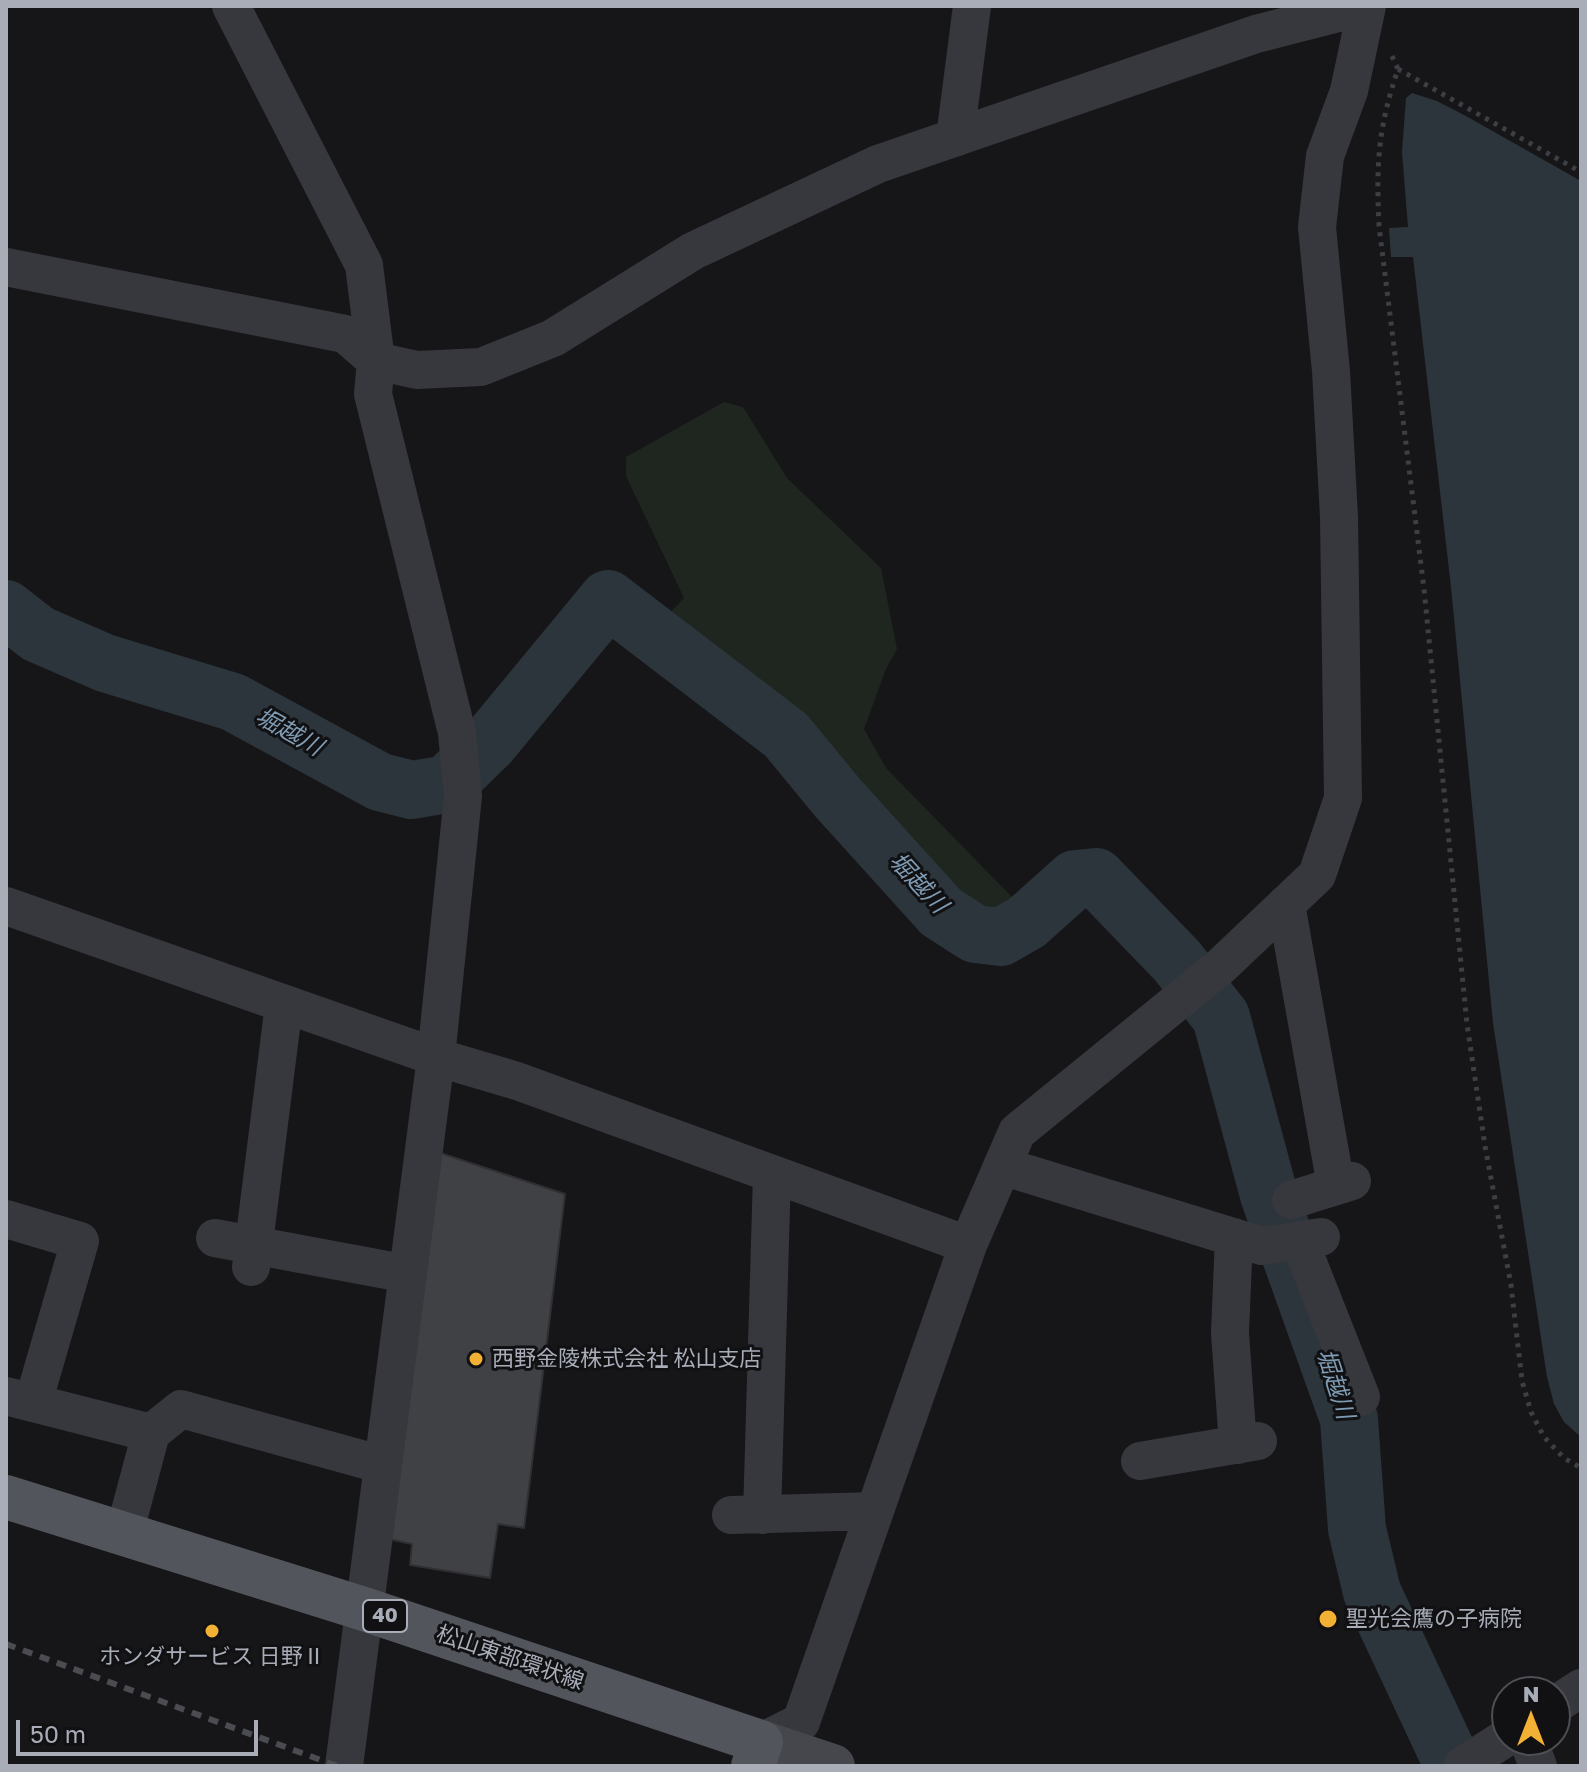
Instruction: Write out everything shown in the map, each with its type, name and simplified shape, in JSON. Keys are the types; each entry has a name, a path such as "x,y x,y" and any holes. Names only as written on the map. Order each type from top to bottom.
{"main road":[{"name":"松山東部環状線","path":"6,1497 364,1609 757,1754"},
{"path":"757,1754 833,1766"}],"street":[{"path":"231,6 364,265 376,361 373,394 457,733 463,796 436,1057 344,1766"},
{"path":"955,138 972,6"},
{"path":"6,267 345,334 376,361 417,370 481,367 553,338 693,251 878,164 1256,34 1366,6 1349,91 1325,156 1317,227 1331,371 1339,517 1343,798 1317,875 1221,966 1017,1132 968,1245 801,1722 757,1754"},
{"path":"1286,904 1344,1184 1291,1200"},
{"path":"6,906 436,1057 517,1081 968,1245"},
{"path":"252,1256 284,1004"},
{"path":"1002,1166 1262,1246 1310,1238 1361,1397"},
{"path":"772,1174 746,1515 875,1511"},
{"path":"6,1219 80,1241 19,1399 151,1433"},
{"path":"1140,1461 1248,1443 1230,1333 1234,1237"},
{"path":"215,1238 252,1256 408,1274"},
{"path":"124,1534 151,1433 181,1409 383,1465"},
{"path":"1462,1766 1491,1747"}],"path":[{"path":"1386,44 1398,69 1581,172"},
{"path":"1398,69 1379,134 1379,226 1424,589 1467,1024 1485,1146 1511,1285 1522,1381 1531,1412 1544,1437 1564,1458 1581,1468"}],"shaded area":[{"path":"1412,93 1437,101 1466,116 1581,181 1581,1437 1564,1422 1554,1404 1547,1377 1493,1023 1451,587 1413,257 1391,257 1389,228 1408,227 1402,152 1406,98"},
{"path":"724,402 743,407 787,478 881,568 897,649 886,669 864,729 886,768 1015,900 1010,916 979,922 948,904 791,728 663,620 684,598 626,476 626,457"}],"building":[{"name":"西野金陵株式会社 松山支店","path":"434,1151 565,1194 524,1528 498,1524 490,1578 410,1565 412,1544 384,1538"}],"waterway":[{"name":"堀越川","path":"6,609 38,634 105,663 233,702 380,782 412,790 447,784 489,743 608,599 786,735 837,797 941,912 975,934 1001,937 1027,922 1075,879 1096,877 1177,961 1221,1017 1269,1195 1349,1419 1357,1529 1372,1592 1446,1750 1457,1766"}],"railway":[{"path":"6,1644 337,1766"}],"place":[{"name":"西野金陵株式会社 松山支店","path":"476,1359"},
{"name":"聖光会鷹の子病院","path":"1328,1619"},
{"name":"ホンダサービス 日野Ⅱ","path":"212,1631"}]}
